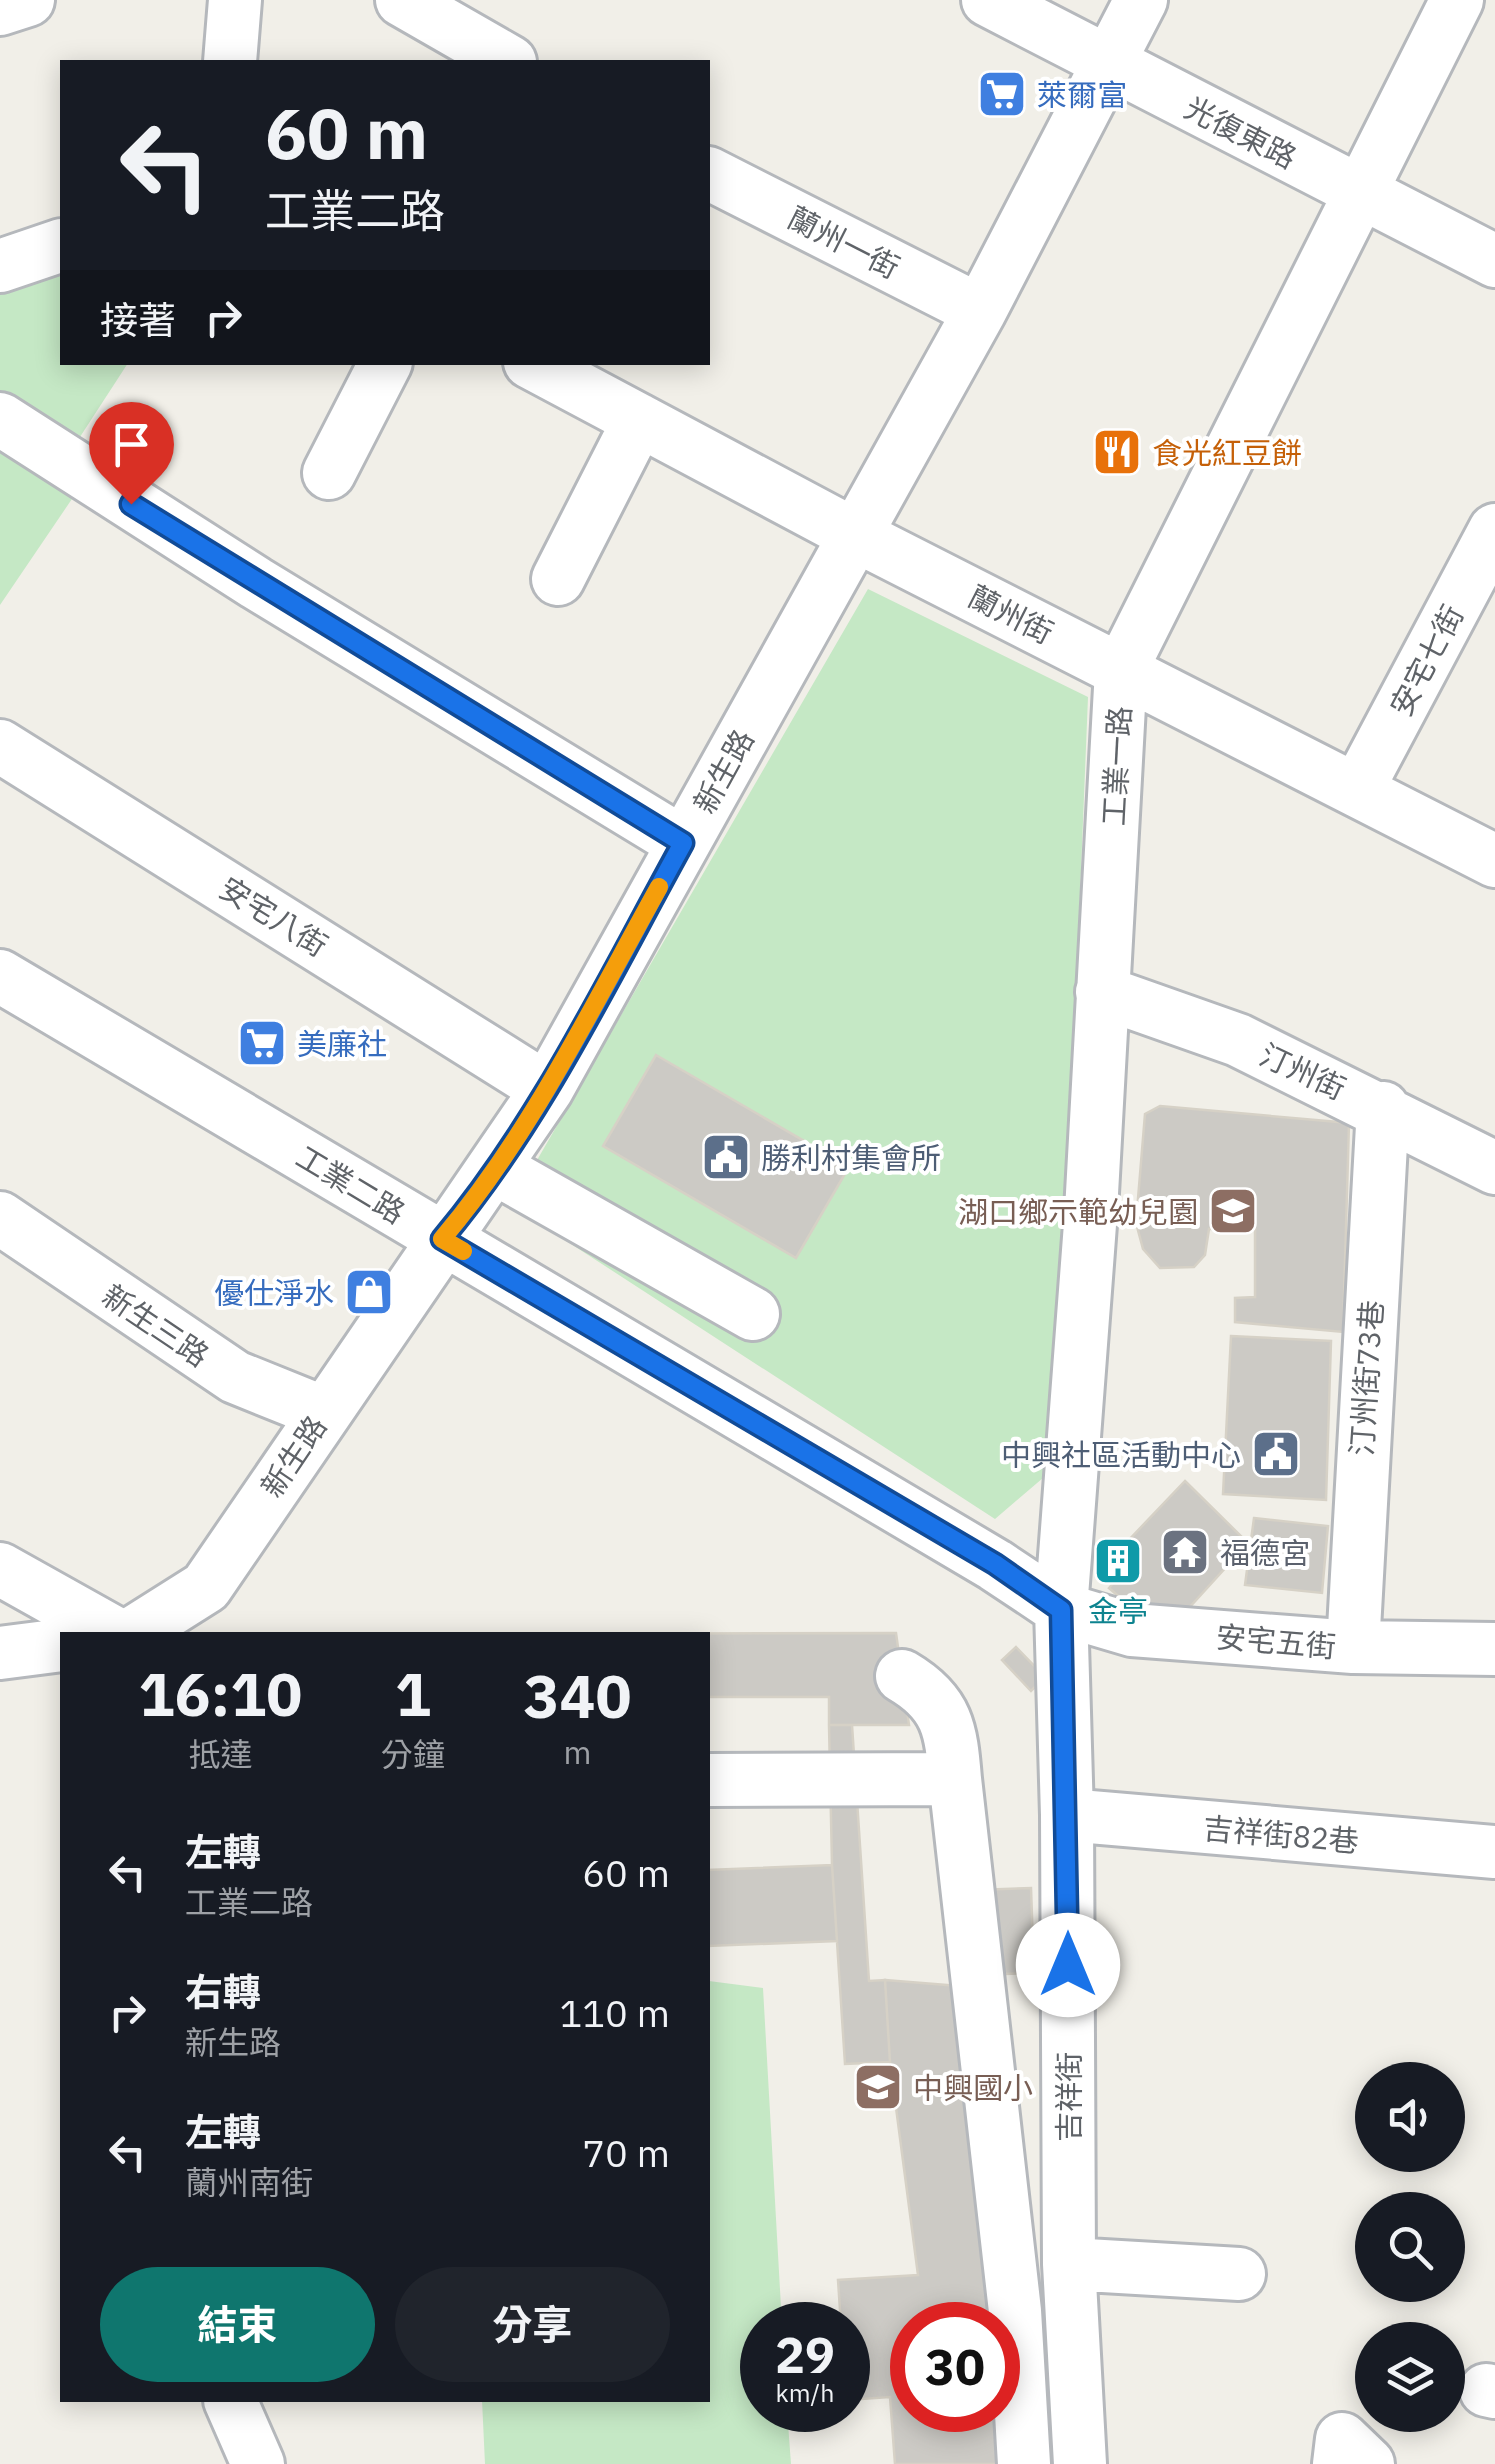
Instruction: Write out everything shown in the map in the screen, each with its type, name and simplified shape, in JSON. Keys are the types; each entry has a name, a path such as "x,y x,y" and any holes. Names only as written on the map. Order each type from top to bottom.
{"street":[{"path":"0,9 28,0"},
{"path":"230,60 235,0"},
{"path":"402,0 507,60"},
{"name":"光復東路","path":"988,0 1495,261"},
{"name":"新生路","path":"135,1632 206,1587 322,1412 547,1089 980,311 1141,0"},
{"name":"工業一路","path":"1061,1610 1121,670 1457,0"},
{"name":"蘭州一街","path":"710,173 980,311"},
{"path":"0,266 60,246"},
{"path":"329,473 384,365"},
{"name":"蘭州街","path":"536,365 854,534 1495,861"},
{"path":"0,419 256,582 683,843"},
{"path":"558,580 639,420"},
{"name":"安宅七街","path":"1357,790 1490,551"},
{"name":"安宅八街","path":"0,746 547,1089"},
{"name":"工業二路","path":"0,976 995,1564 1061,1610"},
{"name":"汀州街","path":"1102,992 1238,1040 1383,1108 1495,1168"},
{"name":"汀州街73巷","path":"1353,1647 1383,1108"},
{"path":"495,1168 753,1314"},
{"name":"新生三路","path":"0,1218 235,1378 322,1412"},
{"path":"0,1569 113,1632"},
{"name":"安宅五街","path":"1061,1610 1132,1630 1353,1647 1495,1650"},
{"name":"吉祥街","path":"1061,1610 1067,1815 1070,2289 1080,2464"},
{"path":"0,1654 60,1646"},
{"path":"902,1676 924,1690 951,1728 1015,2302"},
{"path":"710,1780 954,1779"},
{"name":"吉祥街82巷","path":"1067,1815 1495,1852"},
{"path":"1020,2309 1070,2289 1239,2274"},
{"path":"1020,2388 1024,2464"},
{"path":"231,2402 258,2464"},
{"path":"1338,2464 1342,2438 1368,2464"}],"green space":[{"path":"60,262 60,365 127,365 78,440 0,393 0,281"},
{"path":"0,440 76,493 0,605"},
{"path":"868,589 1088,697 1057,1466 995,1519 511,1205"},
{"path":"710,1981 763,1988 781,2302 740,2302 740,2432 789,2432 791,2464 485,2464 482,2402 710,2402"}],"building":[{"name":"勝利村集會所","path":"656,1055 849,1167 796,1258 603,1146"},
{"name":"湖口鄉示範幼兒園","path":"1160,1106 1349,1123 1343,1332 1235,1322 1235,1298 1255,1297 1255,1229 1209,1229 1205,1255 1194,1267 1160,1268 1143,1249 1136,1223 1145,1114"},
{"name":"中興社區活動中心","path":"1231,1336 1331,1341 1326,1500 1223,1494"},
{"name":"福德宮","path":"1185,1481 1248,1543 1187,1610 1139,1614 1109,1588 1134,1559 1124,1545"},
{"path":"1254,1518 1328,1526 1322,1593 1245,1585"},
{"path":"710,1633 896,1633 909,1725 829,1725 829,1697 710,1697"},
{"path":"1016,1647 1045,1677 1031,1691 1002,1660"},
{"path":"829,1725 852,1725 869,1981 885,1980 890,2062 845,2064 832,1865"},
{"path":"832,1865 837,1941 710,1946 710,1870"},
{"path":"1031,1888 1034,1973 952,1976 949,1891"},
{"path":"885,1980 971,1987 999,2302 890,2302 890,2397 870,2398 870,2302 839,2302 838,2280 918,2275 890,2062"},
{"path":"893,2432 1010,2432 1013,2464 895,2464"}],"slow traffic":[{"path":"463,1251 442,1239 468,1208 547,1089 659,887"}],"place":[{"name":"萊爾富","path":"1002,94"},
{"name":"食光紅豆餅","path":"1117,452"},
{"name":"美廉社","path":"262,1043"},
{"name":"勝利村集會所","path":"726,1157"},
{"name":"湖口鄉示範幼兒園","path":"1233,1211"},
{"name":"優仕淨水","path":"369,1292"},
{"name":"中興社區活動中心","path":"1276,1454"},
{"name":"福德宮","path":"1185,1552"},
{"name":"金亭","path":"1118,1561"},
{"name":"中興國小","path":"878,2087"}],"route":[{"path":"131,504 683,843 547,1089 468,1208 442,1239 995,1564 1061,1610 1068,1965"}]}
